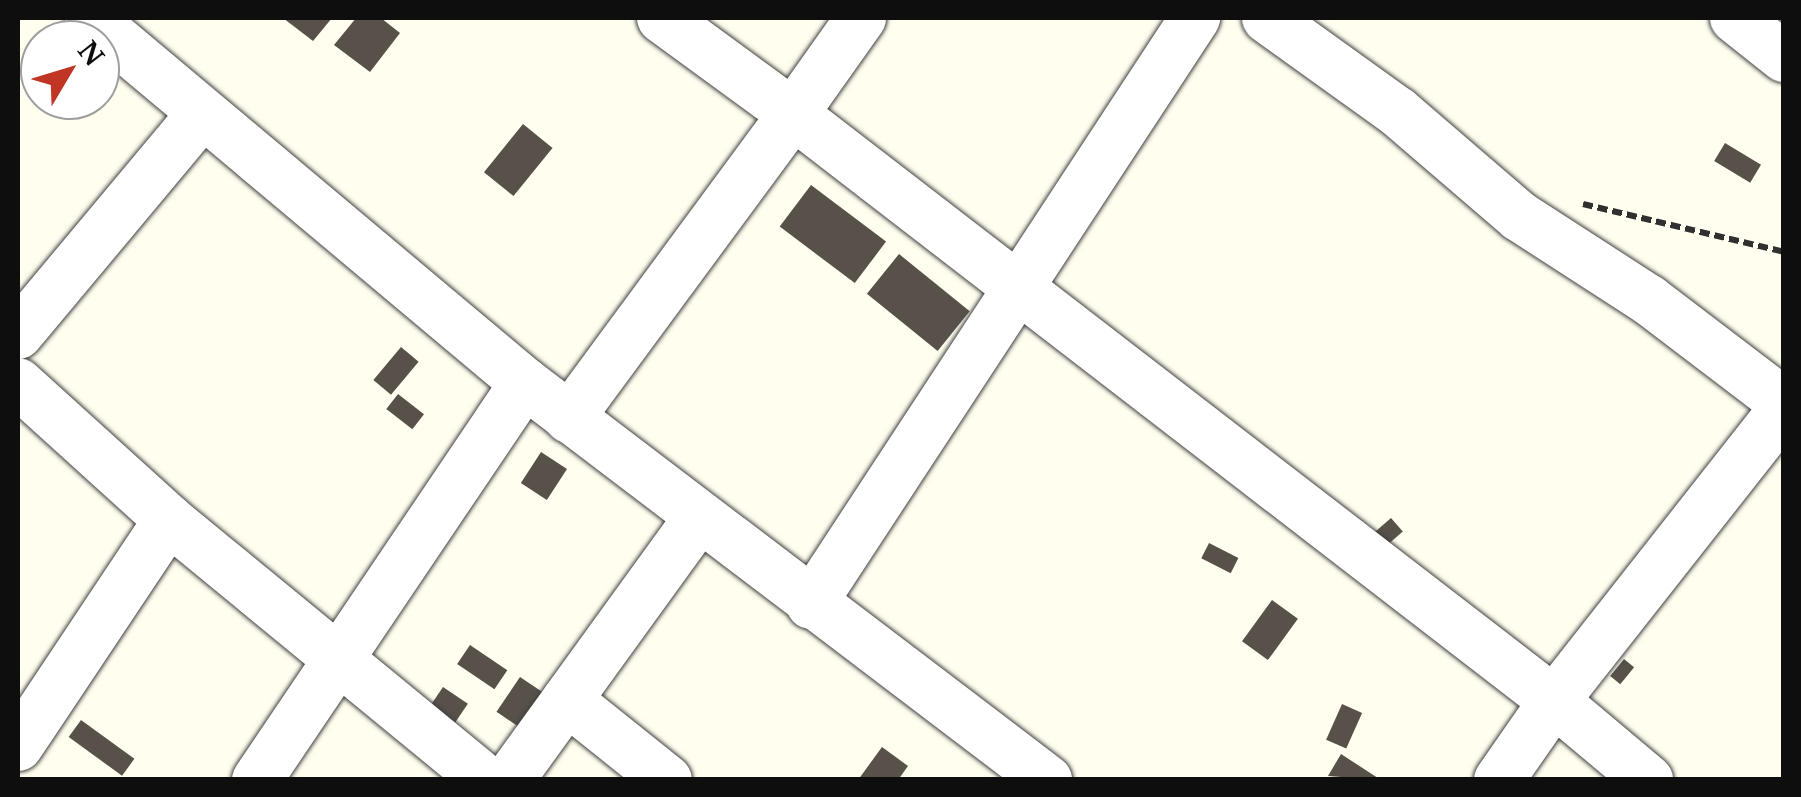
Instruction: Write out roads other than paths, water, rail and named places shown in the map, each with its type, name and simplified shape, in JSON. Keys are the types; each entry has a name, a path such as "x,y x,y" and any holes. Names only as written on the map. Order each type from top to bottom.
{"street":[{"path":"90,18 525,383 1022,772"},
{"path":"662,18 793,114 1554,701 1648,780"},
{"path":"569,418 861,18"},
{"path":"811,604 1194,18"},
{"path":"1268,18 1398,112 1519,216 1649,300 1784,406 1554,701 1499,780"},
{"path":"1735,18 1784,57"},
{"path":"18,334 203,113"},
{"path":"18,383 170,520 486,780"},
{"path":"257,780 525,383"},
{"path":"509,780 698,518"},
{"path":"18,746 170,520"},
{"path":"568,700 667,780"}]}
